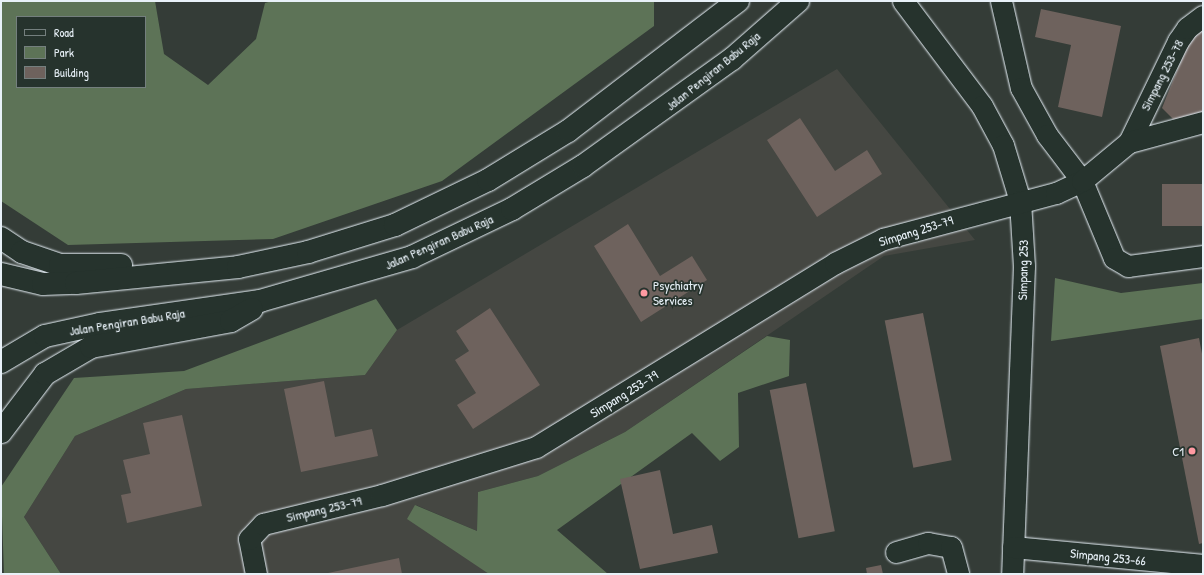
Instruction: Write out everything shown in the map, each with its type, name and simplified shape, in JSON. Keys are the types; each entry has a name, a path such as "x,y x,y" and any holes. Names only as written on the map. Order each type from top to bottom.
{"main road":[{"path":"1,274 43,284 76,283 238,268 346,241 440,206 568,131 738,1"},
{"name":"Jalan Pengiran Babu Raja","path":"1,362 45,336 72,330 260,301 412,257 512,209 663,111 732,59 798,1"},
{"path":"1,238 22,252 60,265 213,259 238,268"},
{"path":"1,432 45,374 69,358 115,341 232,321 260,301"}],"street":[{"name":"Simpang 253","path":"903,1 982,106 1003,145 1020,201 1024,266 1012,574"},
{"path":"1001,1 1021,88 1047,135 1082,181 1114,258 1128,266 1203,256"},
{"name":"Simpang 253-78","path":"1020,201 1056,193 1082,181 1129,142 1178,41 1187,28 1203,16"},
{"name":"Simpang 253-78","path":"1129,142 1203,122"},
{"name":"Simpang 253-79","path":"256,574 249,539 263,524 382,495 530,450 835,263 883,238 1020,201"},
{"path":"896,552 928,543 951,547 958,574"},
{"name":"Simpang 253-66","path":"1013,547 1146,567 1203,565"}],"shaded area":[{"name":"Psychiatry Services","path":"837,69 975,240 884,256 625,432 538,476 478,492 477,531 416,505 489,574 61,574 24,517 75,436 186,389 365,375 397,330"}],"green space":[{"path":"1,1 155,1 164,54 208,85 256,39 265,3 272,1 654,1 654,26 442,181 273,239 68,245 1,201"},
{"path":"1055,278 1121,293 1203,283 1203,319 1051,341"},
{"path":"376,299 397,330 365,375 186,389 75,436 24,517 61,574 4,574 1,487 74,378 184,371"},
{"path":"767,336 790,340 789,376 738,393 739,447 720,461 692,433 557,530 608,574 489,574 407,519 415,505 477,531 478,492 538,476 625,432"}],"building":[{"path":"1041,9 1121,26 1102,117 1058,107 1071,45 1035,37"},
{"path":"1203,26 1203,113 1175,121 1162,108 1192,33"},
{"path":"800,118 835,171 867,150 882,174 817,217 767,140"},
{"path":"1162,184 1203,184 1203,226 1162,226"},
{"path":"628,224 660,276 692,256 707,280 641,322 594,246"},
{"path":"490,308 540,385 473,429 457,405 476,393 455,360 469,351 456,331"},
{"path":"923,313 952,460 913,468 885,320"},
{"name":"C1","path":"1199,338 1203,359 1203,543 1199,544 1160,346"},
{"path":"324,381 335,437 372,429 378,456 301,472 284,389"},
{"path":"806,383 835,531 798,538 770,390"},
{"path":"182,415 202,506 127,523 121,495 131,493 123,460 150,454 143,423"},
{"path":"660,470 673,534 712,525 718,553 640,569 620,479"},
{"path":"399,558 402,574 328,574 328,573"},
{"path":"881,565 883,574 867,574 866,568"}],"place":[{"name":"Psychiatry Services","path":"644,293"},
{"name":"C1","path":"1192,451"}]}
